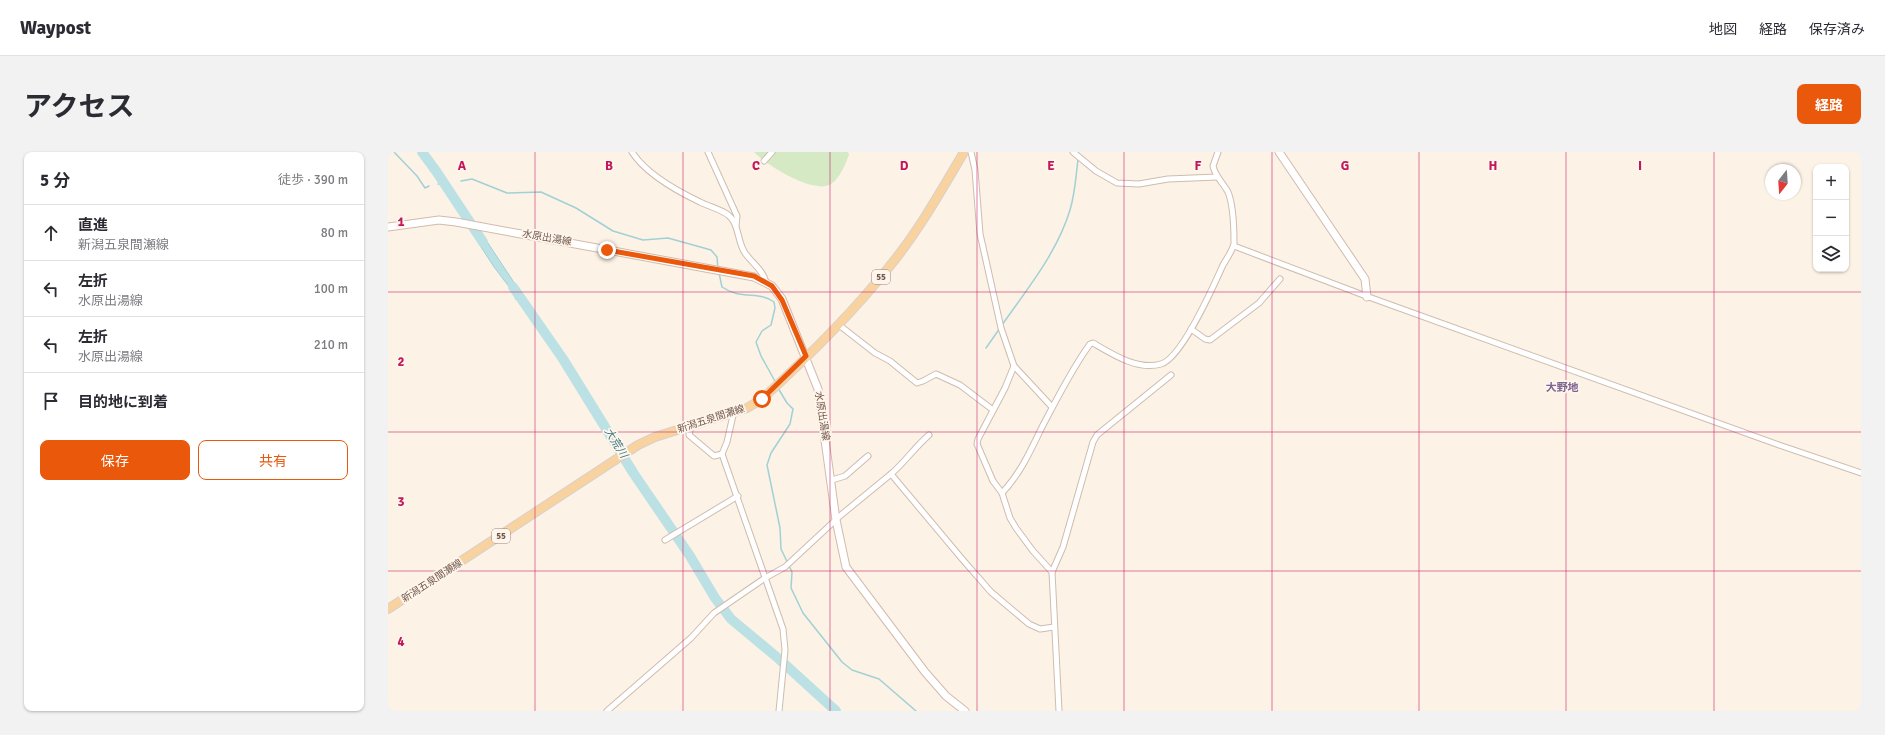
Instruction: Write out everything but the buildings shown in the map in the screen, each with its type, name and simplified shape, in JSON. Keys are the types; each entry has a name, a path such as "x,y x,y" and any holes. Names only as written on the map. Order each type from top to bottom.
{"main road":[{"name":"新潟五泉間瀬線","path":"388,609 638,445 655,437 755,404 776,386 839,325 890,266 917,228 964,152"},
{"path":"1279,152 1365,279 1368,289 1367,297"},
{"name":"水原出湯線","path":"388,227 439,220 460,222 754,276 772,286 782,300 818,388 832,480 836,520 846,567 930,678 946,696 965,711"}],"street":[{"path":"632,152 648,170 661,179 700,202 732,218 745,252 765,275 766,282"},
{"path":"708,152 738,216 736,228"},
{"path":"764,161 772,152"},
{"path":"971,152 978,193 980,234 1000,326 1014,366 1052,408"},
{"path":"1002,493 1013,481 1025,461 1052,408 1090,344 1093,343 1122,359 1136,364 1162,364 1178,348 1191,330 1234,246 1234,230 1229,196 1217,177 1213,166 1218,152"},
{"path":"1076,155 1096,170 1118,183 1134,184 1168,179 1217,177"},
{"path":"1234,246 1367,297 1861,473"},
{"path":"1191,330 1206,340 1210,340 1260,303 1280,280"},
{"path":"839,325 875,353 890,361 917,382 923,382 936,374 960,385 993,410"},
{"path":"1014,366 978,439 977,444 993,481 1002,493 1010,518 1033,551 1052,572"},
{"path":"1059,711 1052,572 1063,547 1077,493 1093,442 1097,435 1171,375"},
{"path":"734,412 727,442 722,454 738,496 783,628 785,650 780,711"},
{"path":"691,426 690,435 714,456 722,454"},
{"path":"607,711 691,638 714,612 727,602 792,562 836,520 907,460 916,447 929,435"},
{"path":"832,480 845,476 868,456"},
{"path":"891,474 991,592 1033,626 1040,629 1054,627"},
{"path":"665,540 738,496"}],"green space":[{"path":"754,152 848,152 849,155 837,178 831,184 823,186 802,182 791,177 779,171"}],"water":[{"path":"470,230 480,231 523,296 516,300 513,292 494,267"}],"waterway":[{"path":"394,152 417,176 425,188 429,186"},
{"name":"大荒川","path":"422,152 483,242"},
{"path":"1002,325 1049,256 1064,226 1072,204 1078,159"},
{"path":"461,181 472,179 507,193 541,192 576,208 613,231 643,240 668,238 711,250 717,257 718,269"},
{"name":"大荒川","path":"438,184 449,183"},
{"path":"719,273 722,287 729,291 743,295 763,297 774,302 775,308 771,325 762,331 756,342 761,356 776,383"},
{"name":"大荒川","path":"513,287 563,359 634,474 690,556 715,598 731,619 779,659 836,711"},
{"path":"986,348 1000,328"},
{"path":"778,388 787,403 793,409 790,424 771,453 767,465 780,528 781,549 792,572 791,588 803,613 842,662 852,670 879,679 916,711"}],"district":[{"name":"大野地","path":"1562,387"}],"route":[{"path":"607,250 754,276 772,286 782,300 806,356 762,399"}]}
